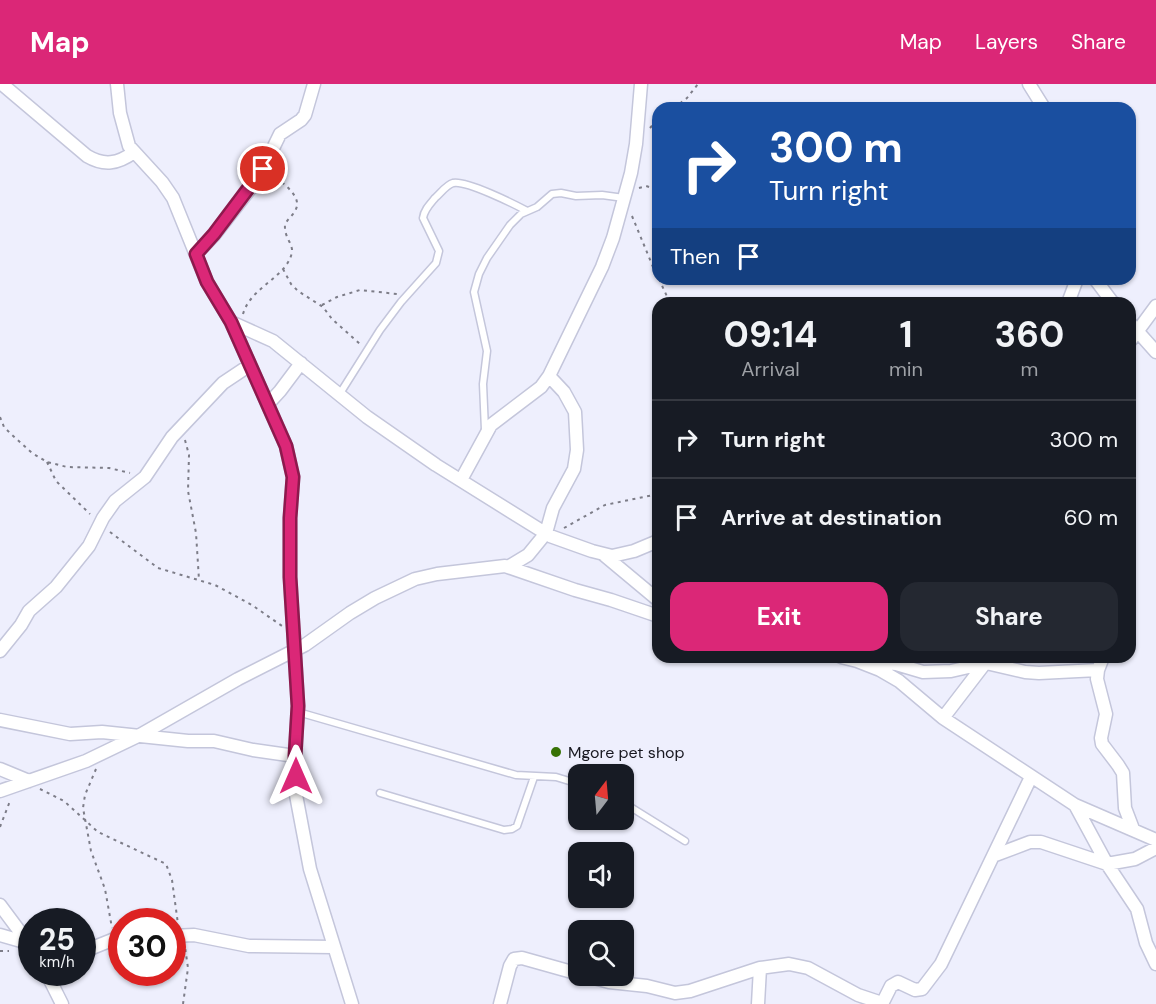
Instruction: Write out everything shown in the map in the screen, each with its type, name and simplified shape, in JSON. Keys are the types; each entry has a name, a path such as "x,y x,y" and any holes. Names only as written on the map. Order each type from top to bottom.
{"street":[{"path":"2,84 97,162 118,162 134,152"},
{"path":"117,84 129,146 162,182 173,198 207,282 236,324 250,365 286,446 293,470 290,577 298,712 295,756 296,795 310,869 352,1004"},
{"path":"196,254 263,169 280,135 305,115 314,84"},
{"path":"461,480 485,433 498,417 541,387 549,376 602,267 613,237 636,144 641,84"},
{"path":"1029,84 1040,102"},
{"path":"1136,329 1156,306"},
{"path":"236,324 268,338 367,417 461,480 548,534 604,555 652,595"},
{"path":"1136,335 1156,352"},
{"path":"267,404 301,363"},
{"path":"0,651 29,611 56,587 89,546 100,523 115,501 145,477 164,446 223,383 250,365"},
{"path":"508,567 528,555 548,534 553,508 574,469 577,450 575,412 564,392 549,376"},
{"path":"604,555 627,553 652,543"},
{"path":"0,790 86,761 140,735 238,679 295,650 350,613 406,582 437,574 508,567 652,614"},
{"path":"864,663 899,681 943,718 1075,805 1133,828 1156,840"},
{"path":"886,663 923,672 951,671 977,663"},
{"path":"943,718 985,663"},
{"path":"999,663 1039,673 1098,670"},
{"path":"1101,663 1097,679 1106,717 1101,738 1102,744 1122,774 1125,808 1133,828"},
{"path":"0,720 70,734 102,732 220,742 253,750 295,756"},
{"path":"0,769 29,781"},
{"path":"634,985 675,993 690,991 760,968 789,964 808,968 858,995 882,1003 891,986 898,982 915,990 922,989 941,964 1031,777"},
{"path":"1075,805 1107,864 1137,909 1146,943 1156,964"},
{"path":"993,856 1030,842 1041,842 1107,864 1135,859 1156,848"},
{"path":"0,905 18,929"},
{"path":"0,935 18,941"},
{"path":"186,936 249,946 333,946"},
{"path":"500,1004 514,959 522,958 568,970"},
{"path":"758,1004 760,968"},
{"path":"53,986 62,1004"}],"lane":[{"path":"339,395 380,330 436,263 439,251 425,224 423,214 449,185 458,183 500,196 526,211"},
{"path":"485,433 483,384 488,351 476,307 474,287 487,258 510,225 526,211 537,207 555,193 624,197"},
{"path":"298,712 498,771 534,777 556,777 568,781"},
{"path":"380,793 504,830 517,826 534,777"},
{"path":"634,809 685,841"}],"path":[{"path":"682,102 698,84"},
{"path":"236,324 248,301 282,269 292,251 286,238 285,225 293,215 297,203 287,187 263,169"},
{"path":"652,188 644,186 624,197 652,264"},
{"path":"282,269 298,291 321,306 367,351"},
{"path":"321,306 336,297 360,290 396,294 411,291"},
{"path":"0,417 4,427 11,434 32,453 47,462 67,467 108,468 145,477"},
{"path":"186,422 186,443 189,455 188,491 196,533 199,580"},
{"path":"47,462 57,481 100,523 158,567 215,585 252,605 294,636"},
{"path":"548,534 605,505 652,495"},
{"path":"101,753 84,799 83,808 91,851 109,908"},
{"path":"29,781 64,801 98,832 166,864 172,880 174,908"},
{"path":"0,826 14,795"},
{"path":"186,948 188,968 186,982"},
{"path":"183,1004 186,986"}],"place":[{"name":"Mgore pet shop","path":"556,752"}],"route":[{"path":"263,169 250,189 196,254 207,282 231,322 262,389 291,462 293,495 290,518 290,577 298,706 296,776"}]}
